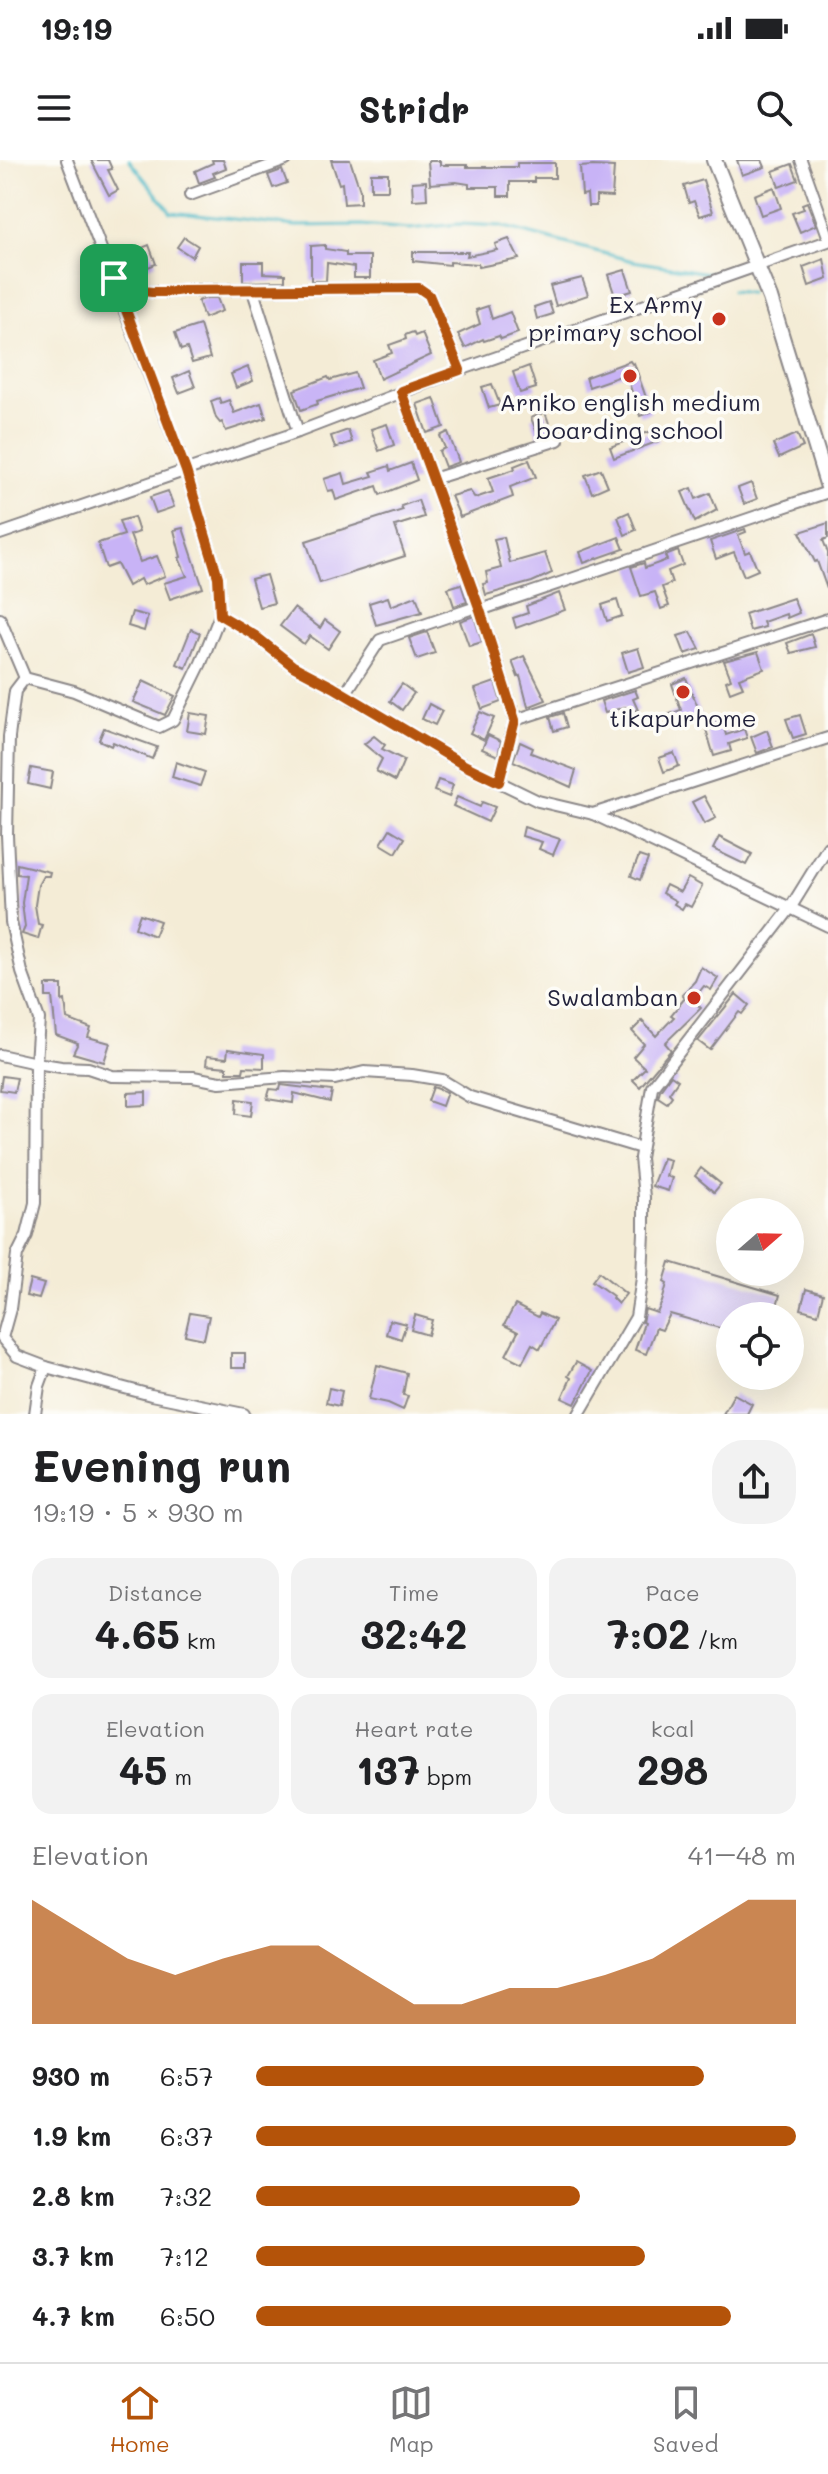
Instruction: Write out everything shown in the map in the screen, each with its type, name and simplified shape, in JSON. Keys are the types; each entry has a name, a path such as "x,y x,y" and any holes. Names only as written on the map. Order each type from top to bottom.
{"street":[{"path":"25,678 74,691 159,727 173,720 220,615 218,577 186,471 67,160"},
{"path":"190,195 286,160"},
{"path":"345,694 380,640 828,490 770,298 714,160"},
{"path":"0,534 298,432 401,391 828,239 801,160"},
{"path":"114,278 130,288 154,294 183,290 419,288 429,295 460,370"},
{"path":"253,291 298,432"},
{"path":"401,391 479,608 515,720 499,782"},
{"path":"433,479 558,440"},
{"path":"220,615 254,635 293,666 464,765 538,801 593,814 828,926"},
{"path":"0,619 25,678"},
{"path":"515,720 828,619"},
{"path":"25,678 15,691 9,737 7,835 11,922 22,972 39,1019 35,1203 27,1235 17,1255 10,1309 1,1339 17,1356 46,1367 151,1395 244,1414"},
{"path":"593,814 828,738"},
{"path":"579,1414 636,1317 644,1232 640,1158 652,1087 789,910 828,847"},
{"path":"0,1055 36,1063 88,1068 112,1076 193,1077 220,1082 285,1077 335,1079 364,1072 412,1075 442,1080 470,1097 641,1148"},
{"path":"35,1414 39,1386 46,1367"}],"building":[{"path":"91,160 108,160 112,169 108,170 118,190 109,195"},
{"path":"212,160 223,160 226,168 213,173 215,177 199,183 195,171 213,163"},
{"path":"331,160 350,160 360,190 360,203 344,204 342,183 339,184"},
{"path":"737,160 762,160 765,167 742,175"},
{"path":"428,161 467,167 555,163 555,178 510,182 510,196 498,196 498,187 469,187 469,184 456,182 430,184"},
{"path":"792,164 798,180 779,187 773,171"},
{"path":"580,167 614,167 612,197 596,196 596,206 588,206 587,194 582,195"},
{"path":"282,170 287,183 273,188 268,175"},
{"path":"371,173 388,173 388,190 371,190"},
{"path":"703,180 713,212 700,216 694,201 689,203 684,186"},
{"path":"426,181 427,199 413,200 412,182"},
{"path":"774,187 781,208 761,215 754,195"},
{"path":"807,202 816,225 800,232 792,213 804,209 802,204"},
{"path":"184,237 198,246 192,257 177,247"},
{"path":"509,239 519,259 479,267 478,264 413,261 413,252 468,252 467,256 497,250 495,244"},
{"path":"149,245 156,264 135,272 127,254"},
{"path":"325,245 325,249 346,252 346,256 370,256 370,278 354,278 354,267 327,263 326,281 311,281 311,246"},
{"path":"824,259 828,279 809,286 803,267"},
{"path":"243,262 263,262 263,273 285,274 285,281 243,282"},
{"path":"625,270 632,291 615,296 608,275"},
{"path":"582,278 588,295 556,306 550,286"},
{"path":"217,298 222,311 204,318 198,301"},
{"path":"549,302 553,314 537,319 534,307"},
{"path":"488,306 492,319 510,312 518,333 501,339 499,336 483,339 465,348 458,334 480,324 476,310"},
{"path":"200,325 210,358 192,363 187,348 181,350 175,333"},
{"path":"413,332 415,336 422,333 431,355 380,379 373,360 392,353 389,345 406,339 405,335"},
{"path":"630,361 634,363 651,412 640,416 626,374 589,387 586,377"},
{"path":"529,366 536,388 520,393 513,372"},
{"path":"248,367 253,381 236,388 231,374"},
{"path":"189,371 195,387 179,393 173,378"},
{"path":"355,373 360,388 317,401 318,404 301,410 294,390 328,377 330,380"},
{"path":"492,384 500,405 489,408 482,387"},
{"path":"219,398 221,403 229,400 234,413 261,403 266,418 226,431 216,418 211,401"},
{"path":"434,398 444,427 427,433 417,404"},
{"path":"545,412 552,432 539,438 531,418"},
{"path":"387,424 394,445 379,451 371,429"},
{"path":"348,430 352,442 335,448 331,436"},
{"path":"654,430 659,441 614,458 610,447"},
{"path":"448,432 459,462 445,467 439,451 445,448 440,436"},
{"path":"797,434 803,447 779,458 773,444"},
{"path":"529,460 536,477 510,487 513,497 460,517 451,496 470,491 475,498 493,492 488,478 515,469 514,466"},
{"path":"411,463 417,480 380,495 377,486 336,500 333,490 328,491 324,479 343,473 346,484 373,476 371,472 389,466 390,471"},
{"path":"601,469 608,486 592,493 585,475"},
{"path":"751,483 757,499 744,504 738,488"},
{"path":"692,488 696,499 710,493 717,510 695,522 682,492"},
{"path":"168,491 174,507 156,513 150,497"},
{"path":"418,500 424,517 395,526 405,556 320,583 306,541 403,510 401,506"},
{"path":"629,512 636,530 625,535 618,517"},
{"path":"134,517 139,532 130,535 140,562 157,556 165,576 143,585 140,579 128,586 117,564 106,568 98,543 124,535 119,521"},
{"path":"828,523 828,538 823,540 828,553 827,589 817,561 800,532"},
{"path":"183,528 203,588 170,599 164,583 187,576 179,558 174,530"},
{"path":"745,529 746,532 738,535 745,553 750,551 758,570 744,576 734,552 716,559 710,541"},
{"path":"504,537 510,563 545,553 552,573 486,595 483,584 488,583 486,572 501,568 494,539"},
{"path":"619,537 624,549 584,563 580,552"},
{"path":"678,551 683,565 668,571 672,583 662,587 669,606 661,609 655,592 641,596 631,567 644,563 645,568 667,560 665,556"},
{"path":"266,575 274,603 259,607 251,579"},
{"path":"461,584 467,602 454,606 448,588"},
{"path":"559,593 565,610 516,628 513,618 528,613 526,606"},
{"path":"416,596 422,612 376,625 369,603 388,597 391,606"},
{"path":"793,598 799,613 763,622 765,627 750,631 745,614"},
{"path":"617,600 622,616 607,621 602,605"},
{"path":"294,608 320,628 325,620 340,631 328,649 310,636 304,644 280,626"},
{"path":"132,612 148,616 144,631 128,626"},
{"path":"474,616 482,642 469,646 460,621"},
{"path":"191,629 200,633 186,668 177,664"},
{"path":"427,632 435,653 417,659 409,638"},
{"path":"691,632 700,649 685,654 678,636"},
{"path":"811,634 815,647 791,653 787,643"},
{"path":"638,648 644,667 628,672 622,653"},
{"path":"758,652 764,669 739,678 743,687 730,692 726,681 731,679 724,661"},
{"path":"524,656 546,700 528,707 520,676 512,661"},
{"path":"686,678 702,717 671,725 667,715 681,710 672,684"},
{"path":"143,681 175,696 165,715 133,702"},
{"path":"495,682 501,702 482,709 475,689"},
{"path":"402,684 414,693 402,710 390,701"},
{"path":"635,690 638,697 633,699 638,710 627,714 625,707 605,713 601,701"},
{"path":"429,704 442,711 435,725 422,719"},
{"path":"480,712 494,718 484,740 470,733"},
{"path":"190,713 209,716 206,734 187,731"},
{"path":"563,713 567,727 554,731 550,717"},
{"path":"800,715 806,734 793,738 786,719"},
{"path":"722,721 726,735 744,729 747,738 729,744 731,751 714,756 705,726"},
{"path":"104,728 157,747 152,759 113,742 111,746 99,740"},
{"path":"767,730 773,747 757,753 751,737"},
{"path":"488,735 501,741 498,756 482,749"},
{"path":"374,736 385,745 382,749 404,760 395,781 376,771 382,759 364,744"},
{"path":"520,742 533,748 531,753 576,770 571,787 513,761"},
{"path":"674,753 679,766 664,772 659,758"},
{"path":"176,762 205,772 200,786 172,777"},
{"path":"31,768 53,772 50,789 28,784"},
{"path":"438,780 453,785 449,797 434,791"},
{"path":"704,796 716,818 704,824 692,802"},
{"path":"457,797 480,807 482,802 495,807 488,822 453,806"},
{"path":"524,827 560,839 553,855 539,849 542,842 522,836"},
{"path":"390,829 405,838 396,853 381,844"},
{"path":"719,837 752,854 746,865 713,849"},
{"path":"639,856 648,859 640,880 631,876"},
{"path":"17,864 50,872 49,876 43,876 38,885 35,905 38,924 42,925 38,939 22,934 25,927 22,903 26,875 17,874"},
{"path":"688,878 702,886 691,907 685,904 682,909 674,904 676,901 662,893 666,885 680,892"},
{"path":"140,914 160,921 154,936 135,928"},
{"path":"701,967 718,978 711,990 704,986 693,1000 701,1008 665,1043 671,1050 640,1087 633,1080 645,1068 633,1057 644,1044 632,1031 642,1021 656,1036 674,1017 671,1015 685,998 682,995 695,981"},
{"path":"46,985 62,985 67,1019 91,1028 88,1037 110,1043 104,1062 73,1053 78,1043 56,1035 52,997 46,997"},
{"path":"736,994 749,1005 742,1014 739,1012 710,1050 698,1041"},
{"path":"228,1049 264,1054 264,1068 244,1067 243,1072 227,1072 227,1067 206,1065 207,1056 227,1058"},
{"path":"671,1075 678,1080 669,1093 672,1096 667,1103 658,1097"},
{"path":"2,1076 17,1078 14,1092 0,1090"},
{"path":"281,1085 332,1091 330,1102 294,1093 293,1103 267,1099 270,1089 280,1090"},
{"path":"433,1087 447,1092 442,1106 428,1101"},
{"path":"146,1092 146,1105 128,1106 128,1093"},
{"path":"237,1099 253,1101 251,1116 236,1114"},
{"path":"663,1158 670,1160 666,1176 672,1178 668,1191 652,1186"},
{"path":"701,1168 721,1184 714,1192 695,1176"},
{"path":"670,1262 716,1276 716,1286 750,1286 780,1295 778,1302 716,1302 716,1327 670,1314 662,1330 656,1328 646,1354 635,1350 645,1309 657,1313 667,1284 664,1282"},
{"path":"599,1272 626,1294 618,1304 613,1296 592,1281"},
{"path":"30,1280 44,1284 39,1299 26,1296"},
{"path":"806,1289 823,1294 818,1314 804,1310"},
{"path":"515,1305 538,1317 540,1313 555,1320 540,1349 532,1344 522,1363 506,1355 518,1332 504,1325"},
{"path":"190,1313 209,1316 204,1339 185,1335"},
{"path":"415,1315 432,1320 428,1335 411,1330"},
{"path":"390,1320 406,1324 401,1339 386,1334"},
{"path":"231,1353 245,1353 245,1368 231,1368"},
{"path":"576,1362 592,1371 575,1404 562,1398"},
{"path":"377,1365 407,1373 403,1395 408,1396 403,1410 369,1399"},
{"path":"329,1388 342,1391 339,1406 326,1403"},
{"path":"734,1394 752,1404 747,1414 723,1414"}],"waterway":[{"path":"129,160 171,212 296,226 361,225 409,229 459,224 501,226 633,261 714,274"},
{"path":"732,291 749,293"}],"place":[{"name":"Ex Army primary school","path":"719,319"},
{"name":"Arniko english medium boarding school","path":"630,376"},
{"name":"tikapurhome","path":"683,692"},
{"name":"Swalamban","path":"694,998"}],"route":[{"path":"114,278 130,288 154,294 183,290 419,288 429,295 460,370 401,391 480,610 515,720 499,782 293,666 254,635 220,615 218,577 186,471 114,278"}]}
